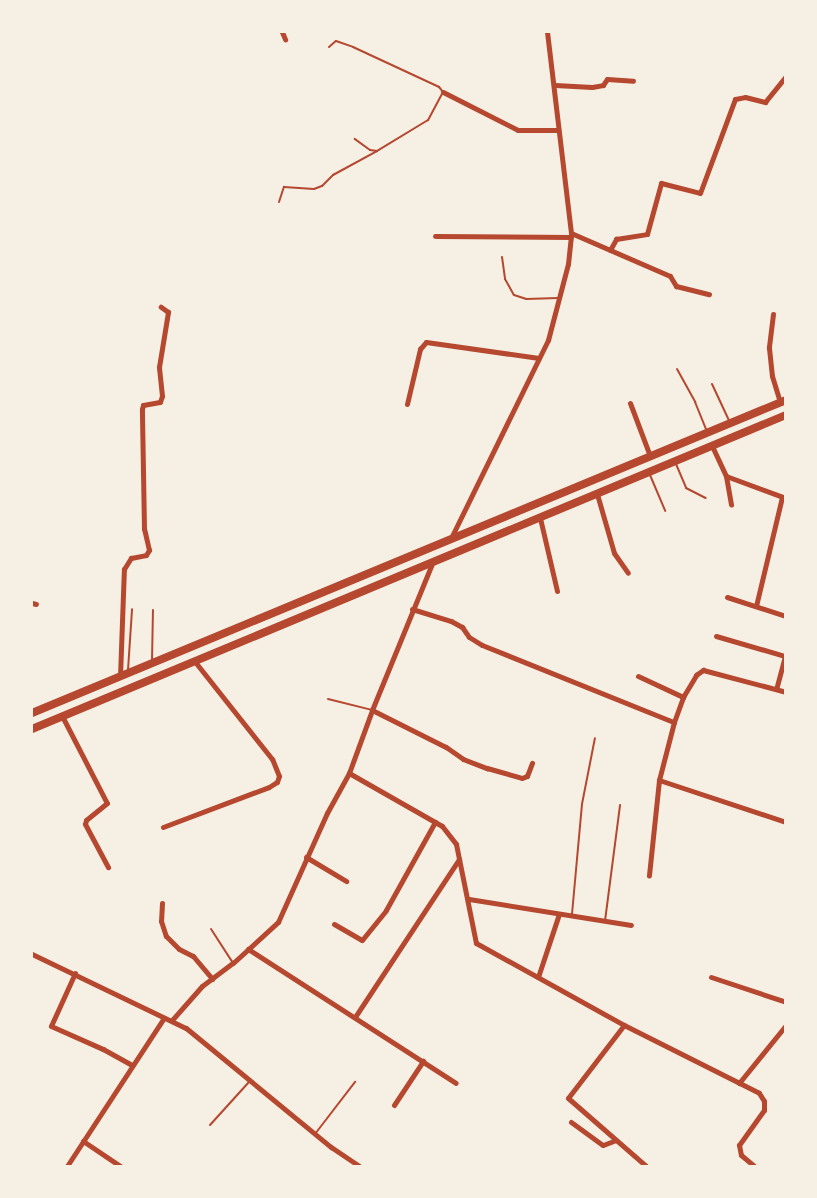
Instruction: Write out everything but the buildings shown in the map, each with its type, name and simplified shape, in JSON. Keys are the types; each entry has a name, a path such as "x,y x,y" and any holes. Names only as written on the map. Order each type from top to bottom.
{"main road":[{"path":"32,713 449,542 783,401"},
{"path":"32,729 786,415"}],"street":[{"path":"282,32 285,39"},
{"path":"449,542 539,358 560,297 568,264 571,235 547,32"},
{"path":"610,250 616,239 647,234 662,183 699,193 735,99 745,97 765,102 786,76"},
{"path":"555,85 592,87 603,85 607,79 633,81"},
{"path":"443,92 518,130 558,130"},
{"path":"435,236 571,235 670,276 676,286 709,294"},
{"path":"124,675 124,569 131,558 146,555 149,550 144,529 142,409 143,405 160,402 162,396 159,367 168,312 161,307"},
{"path":"773,314 769,348 772,376 783,401"},
{"path":"407,404 420,349 426,342 539,358"},
{"path":"630,403 650,456"},
{"path":"712,446 726,476 731,505"},
{"path":"726,476 784,497 756,606"},
{"path":"597,494 614,553 628,573"},
{"path":"540,518 557,591"},
{"path":"172,1020 212,979 278,922 306,857 350,773 372,710 432,564"},
{"path":"727,597 786,616"},
{"path":"412,609 451,621 462,627 469,637 482,645 674,722"},
{"path":"716,636 785,656 776,689"},
{"path":"163,827 269,787 277,782 279,776 272,759 195,662"},
{"path":"649,875 659,780 683,697 699,671 711,671 786,692"},
{"path":"638,676 683,697"},
{"path":"372,710 446,747 463,759 487,768 522,778 527,776 532,763"},
{"path":"62,716 107,802 86,820 85,824 108,867"},
{"path":"350,773 442,826 456,844 469,899 476,943 624,1025 759,1093 764,1101 764,1110 739,1145 741,1155 754,1167"},
{"path":"659,780 786,822"},
{"path":"334,924 362,940 386,910 435,822"},
{"path":"306,857 346,881"},
{"path":"356,1017 459,859"},
{"path":"469,899 631,925"},
{"path":"162,903 161,921 166,936 179,949 193,956 212,979"},
{"path":"538,977 559,914"},
{"path":"248,949 456,1083"},
{"path":"32,954 172,1020 359,1167"},
{"path":"75,973 51,1026 103,1049 132,1065"},
{"path":"711,977 786,1002"},
{"path":"67,1167 164,1018"},
{"path":"624,1025 568,1098 646,1167"},
{"path":"739,1083 786,1025"},
{"path":"394,1105 423,1062"},
{"path":"571,1122 603,1145 616,1140"},
{"path":"83,1142 120,1167"}],"lane":[{"path":"279,202 284,187 314,189 322,186 333,175 428,120 443,92 439,87 353,46 336,41 329,47"},
{"path":"355,140 370,150 377,151"},
{"path":"502,257 505,279 514,295 526,299 560,297"},
{"path":"676,369 695,402 707,432"},
{"path":"712,384 730,423"},
{"path":"675,461 686,488 706,498"},
{"path":"649,472 665,511"},
{"path":"124,675 132,609"},
{"path":"152,663 153,610"},
{"path":"328,699 372,710"},
{"path":"572,916 582,804 595,738"},
{"path":"605,921 620,805"},
{"path":"211,929 233,963"},
{"path":"210,1125 250,1080"},
{"path":"315,1134 355,1082"}]}
